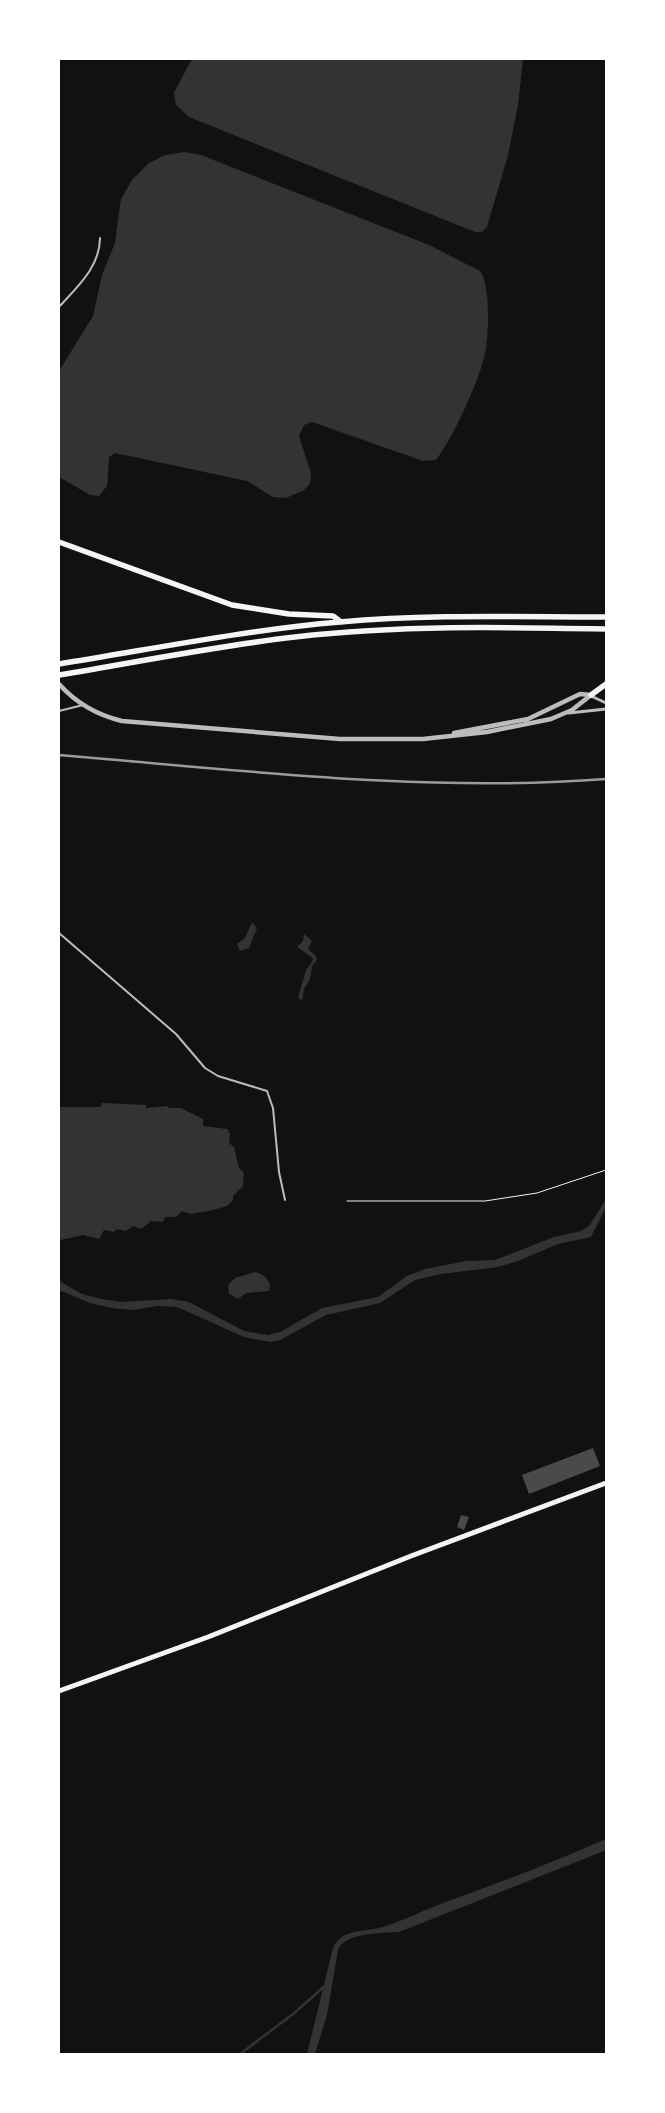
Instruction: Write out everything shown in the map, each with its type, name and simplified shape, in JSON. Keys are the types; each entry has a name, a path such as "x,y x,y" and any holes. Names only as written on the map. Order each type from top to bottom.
{"highway":[{"path":"59,542 232,605 289,614 333,616 341,622"},
{"path":"59,664 236,633 341,622 450,617 606,618"},
{"path":"59,675 185,652 342,633 471,627 606,628"},
{"path":"591,696 606,684"}],"main road":[{"path":"59,1691 163,1654 411,1556 606,1483"}],"street":[{"path":"59,684 83,705 112,718 140,723 340,738 431,738 487,732 545,721 566,714 606,709"},
{"path":"431,738 528,719 580,694 591,696 606,703"},
{"path":"566,714 591,696"}],"lane":[{"path":"59,307 94,265 100,250 100,238"},
{"path":"59,712 83,705"},
{"path":"59,933 122,990 166,1025 201,1064 212,1073 266,1091 273,1108 276,1148 285,1200"}],"path":[{"path":"347,1201 485,1201 537,1193 606,1170"}],"shaded area":[{"path":"192,59 523,59 518,105 508,155 487,227 482,232 475,232 189,117 176,105 174,93"},
{"path":"184,152 201,155 429,245 480,271 486,288 488,313 486,350 464,411 450,439 436,460 423,461 312,422 304,425 299,436 311,473 310,483 304,490 286,498 273,497 247,481 115,453 109,457 107,486 99,496 90,495 59,477 59,371 93,316 102,275 115,243 121,199 132,180 149,163 165,155"},
{"path":"252,922 257,928 249,948 240,951 237,944 245,938"},
{"path":"304,934 312,941 308,949 316,956 317,960 312,966 310,979 304,989 302,1000 298,998 306,970 313,958 297,947 303,941"},
{"path":"102,1103 146,1105 146,1108 168,1106 169,1108 181,1108 203,1119 203,1126 227,1129 230,1134 229,1143 234,1147 239,1168 244,1173 243,1186 233,1196 233,1200 227,1206 214,1210 191,1214 182,1211 176,1217 165,1217 163,1222 151,1221 141,1229 133,1226 126,1231 117,1229 114,1232 104,1230 99,1239 83,1235 61,1240 59,1237 59,1107 100,1107"},
{"path":"606,1199 606,1207 591,1237 558,1244 518,1261 498,1267 441,1274 415,1280 380,1303 326,1315 280,1340 270,1342 244,1337 177,1307 157,1306 133,1310 112,1308 90,1303 59,1290 59,1281 82,1294 102,1299 122,1302 171,1299 189,1302 244,1331 268,1335 280,1332 322,1308 378,1297 407,1276 425,1269 466,1261 495,1260 554,1237 581,1231 590,1225"},
{"path":"255,1272 268,1280 270,1285 269,1291 246,1293 238,1299 229,1294 228,1285 235,1278"},
{"path":"606,1839 606,1850 599,1853 399,1932 365,1935 348,1940 342,1944 338,1950 327,2015 315,2054 307,2054 333,1948 342,1937 393,1924 545,1865"}],"building":[{"path":"593,1448 600,1466 529,1494 522,1475"},
{"path":"461,1515 469,1517 464,1530 457,1527"}],"waterway":[{"path":"240,2054 293,2014 326,1985"}],"railway":[{"path":"59,755 264,773 401,782 538,783 606,779"}]}
